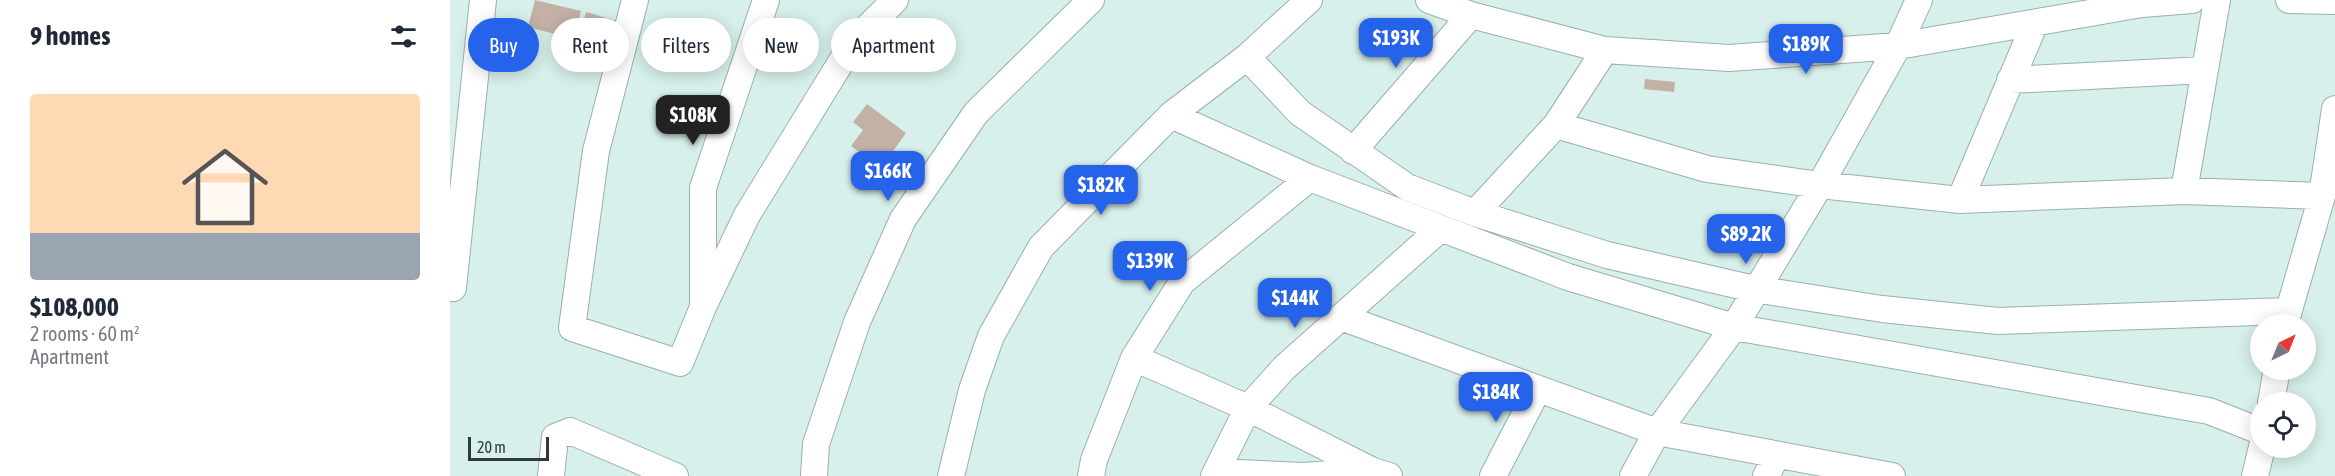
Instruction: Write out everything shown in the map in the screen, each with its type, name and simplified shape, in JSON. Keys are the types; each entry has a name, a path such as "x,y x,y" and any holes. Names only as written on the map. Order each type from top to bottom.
{"street":[{"path":"450,288 453,288 483,0"},
{"path":"635,0 596,151 572,328 680,363 703,307 747,215 854,41 895,0"},
{"path":"703,307 703,188 766,0"},
{"path":"814,476 816,444 857,322 903,219 976,113 1091,0"},
{"path":"951,476 972,390 990,336 1041,247 1171,115 1247,57 1309,0"},
{"path":"1429,0 1471,15 1605,50 1729,58 1898,46 2142,3 2192,0"},
{"path":"1634,476 1657,432 1734,327 1820,185 1898,46 1919,0"},
{"path":"2184,191 2217,0"},
{"path":"2289,0 2335,1"},
{"path":"1353,151 1471,15"},
{"path":"1960,200 2034,23"},
{"path":"1475,213 1556,125 1605,50"},
{"path":"1247,57 1300,113 1407,187 1475,213 1607,255 1755,289 1882,309 1998,321 2250,318"},
{"path":"2010,80 2205,70"},
{"path":"2287,314 2322,196 2335,109"},
{"path":"1171,115 1310,178 1440,229 1568,277 1734,327 2209,411 2250,426"},
{"path":"1556,125 1707,170 1960,200 2184,191 2322,196"},
{"path":"1091,476 1094,460 1134,358 1182,282 1310,178"},
{"path":"1381,474 1302,476 1215,474 1248,408 1284,368 1440,229"},
{"path":"1341,317 1657,432 1771,465 1892,476"},
{"path":"1134,358 1248,408 1381,474"},
{"path":"1493,476 1538,389"},
{"path":"551,476 555,437 570,431 675,476"},
{"path":"2255,476 2259,458"}],"building":[{"path":"535,0 581,11 579,18 551,18 551,33 539,30 539,18 530,18"},
{"path":"586,12 607,18 584,18"},
{"path":"1645,79 1675,82 1674,92 1644,89"},
{"path":"867,104 906,133 881,168 851,146 863,130 853,122"}]}
